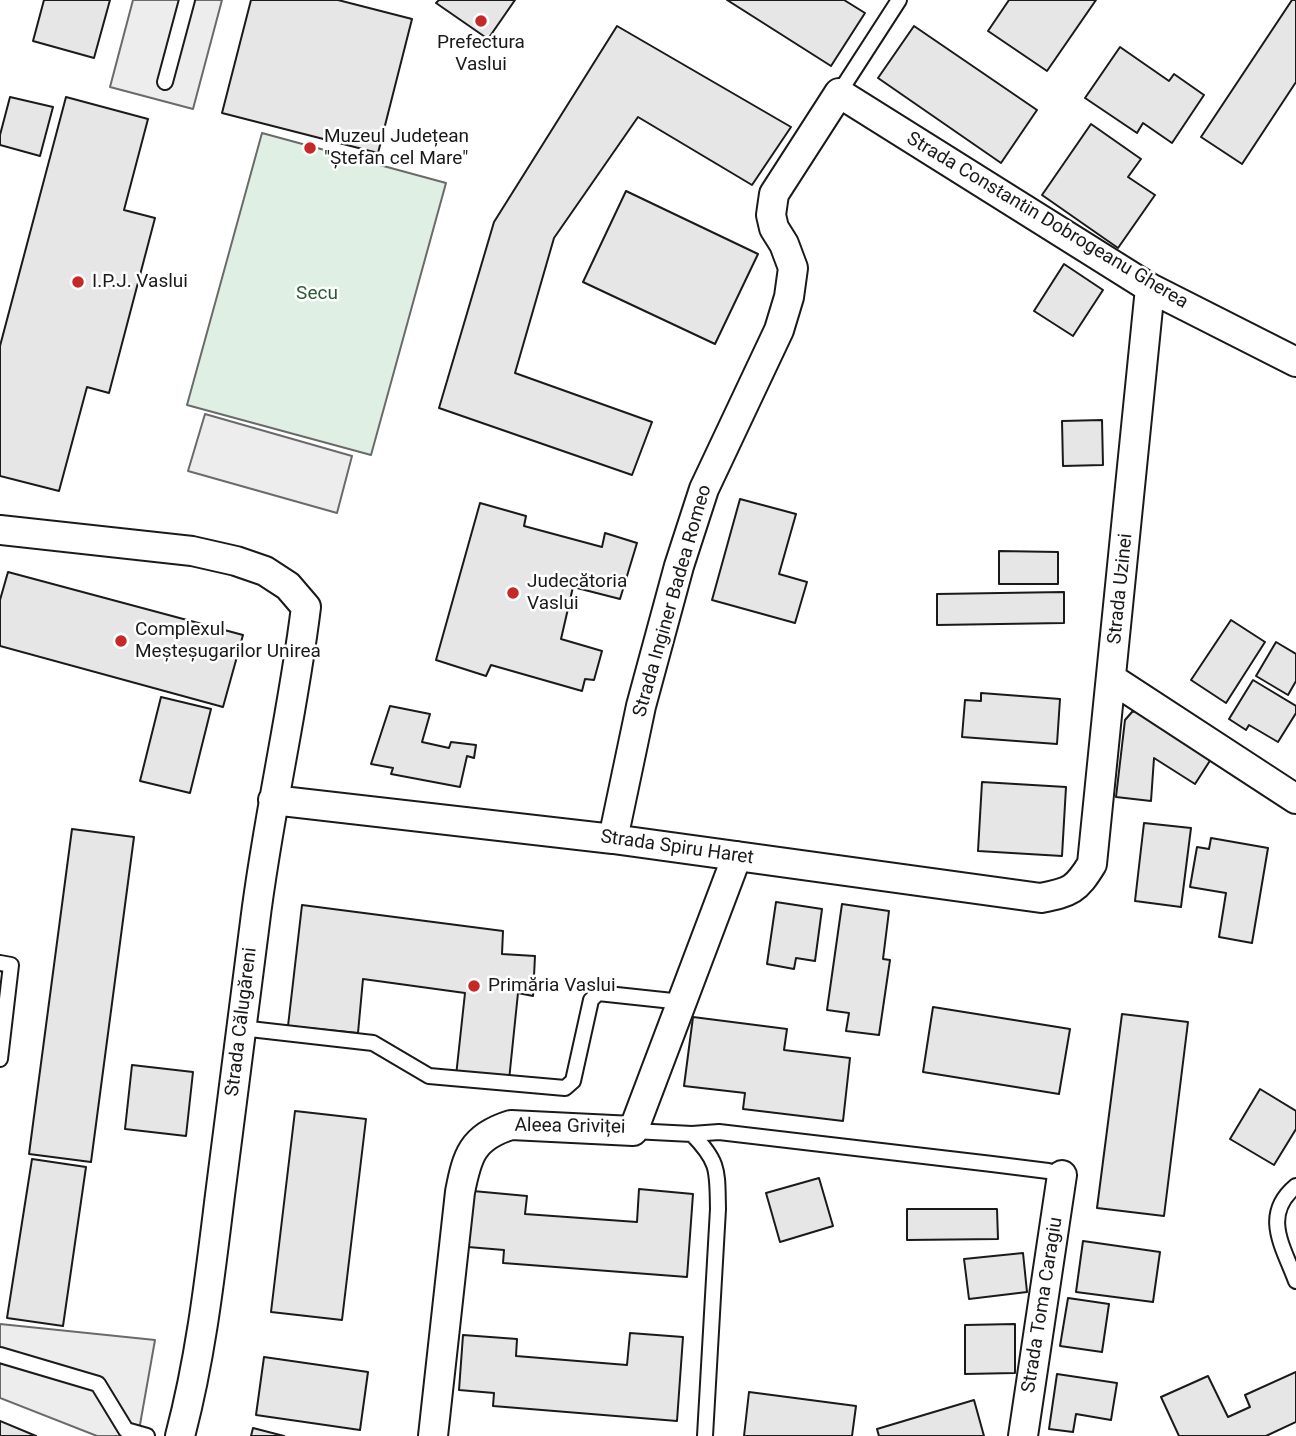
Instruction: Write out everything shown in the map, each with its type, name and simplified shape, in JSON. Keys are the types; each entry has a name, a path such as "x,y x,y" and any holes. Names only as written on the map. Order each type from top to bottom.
{"street":[{"name":"Strada Constantin Dobrogeanu Gherea","path":"839,93 1150,288 1296,362"},
{"name":"Strada Inginer Badea Romeo","path":"613,839 641,706 679,566 704,489 779,330 789,297 793,268 784,244 774,228 771,215 774,194 839,93"},
{"name":"Strada Uzinei","path":"1079,886 1092,864 1150,288"},
{"name":"Strada Călugăreni","path":"0,530 152,546 236,561 265,571 288,586 306,607 299,664 273,800 205,1314 192,1393 180,1436"},
{"path":"1112,679 1296,799"},
{"name":"Strada Spiru Haret","path":"273,800 613,839 1041,898 1058,895 1079,886"},
{"name":"Aleea Griviței","path":"433,1436 460,1192 466,1161 478,1141 493,1130 510,1125 633,1131 737,856"},
{"name":"Strada Toma Caragiu","path":"1023,1436 1062,1175"}],"lane":[{"path":"165,82 187,0"},
{"name":"Strada Inginer Badea Romeo","path":"839,93 899,0"},
{"path":"0,963 11,965 0,1059"},
{"path":"242,1028 373,1043 429,1076 565,1088 573,1081 591,1000 598,993 682,1002"},
{"path":"633,1131 692,1134 719,1132 1048,1171 1062,1175"},
{"path":"692,1134 710,1152 718,1185 705,1436"},
{"path":"1296,1186 1279,1204 1276,1228 1296,1281"},
{"path":"0,1355 98,1384 125,1430 147,1436"}],"green space":[{"name":"Secu","path":"262,133 446,183 371,455 187,405"}],"shaded area":[{"path":"133,0 222,0 193,109 110,87"},
{"path":"205,414 352,456 337,513 188,471"},
{"path":"0,1324 155,1340 138,1436 97,1436 0,1398"}],"building":[{"path":"44,0 110,0 94,58 33,41"},
{"path":"251,0 338,0 412,19 378,153 222,113"},
{"name":"Prefectura Vaslui","path":"439,0 515,0 488,39 436,3"},
{"path":"727,0 844,0 865,13 831,66"},
{"path":"1009,0 1096,0 1047,71 988,31"},
{"path":"1292,0 1296,0 1296,82 1242,164 1201,137"},
{"path":"617,26 791,127 752,185 638,117 554,238 515,373 652,422 632,475 439,408 494,222"},
{"path":"914,26 1037,110 1001,163 878,78"},
{"path":"1120,47 1169,81 1174,74 1204,95 1172,143 1143,123 1137,133 1085,98"},
{"path":"10,97 53,107 40,156 0,145"},
{"name":"I.P.J. Vaslui","path":"66,97 148,119 124,210 155,218 109,393 87,387 59,491 0,476 0,346"},
{"path":"1091,124 1141,159 1128,177 1155,195 1118,248 1042,195"},
{"path":"626,191 758,254 715,344 583,282"},
{"path":"1064,264 1103,290 1073,336 1034,311"},
{"path":"1102,420 1103,465 1063,466 1062,421"},
{"path":"740,499 796,514 779,574 807,582 795,623 712,600"},
{"name":"Judecătoria Vaslui","path":"480,503 526,516 524,526 602,547 605,533 637,543 620,599 573,587 561,639 602,651 594,680 585,679 582,691 491,665 486,676 436,660"},
{"path":"999,551 1058,552 1058,584 999,584"},
{"name":"Complexul Meșteșugarilor Unirea","path":"8,572 243,635 223,707 0,646 0,600"},
{"path":"1064,592 1064,623 937,625 937,594"},
{"path":"1231,620 1265,642 1226,703 1191,680"},
{"path":"1276,642 1296,654 1296,681 1288,695 1256,676"},
{"path":"1253,680 1296,706 1296,713 1278,742 1249,725 1246,730 1229,719"},
{"path":"981,693 1060,699 1057,744 962,737 965,700 981,701"},
{"path":"161,697 211,709 190,793 140,781"},
{"path":"390,706 430,714 422,742 449,748 451,742 476,745 474,758 467,756 460,787 391,774 393,768 371,764"},
{"path":"1143,710 1213,756 1195,784 1154,758 1151,801 1116,797 1125,720 1132,712"},
{"path":"982,782 1066,787 1062,856 978,851"},
{"path":"1144,823 1191,828 1181,907 1135,901"},
{"path":"72,829 134,837 91,1162 29,1154"},
{"path":"1211,838 1268,848 1252,943 1219,937 1226,893 1190,887 1197,847 1209,849"},
{"path":"776,902 822,909 815,961 796,958 794,969 767,964"},
{"path":"842,904 889,911 883,959 890,960 879,1035 846,1031 849,1013 827,1010"},
{"name":"Primăria Vaslui","path":"302,905 503,931 502,954 535,956 533,996 518,993 509,1080 456,1076 465,993 363,979 358,1033 288,1026"},
{"path":"933,1007 1070,1029 1059,1094 923,1072"},
{"path":"1122,1014 1188,1022 1164,1216 1097,1208"},
{"path":"693,1017 787,1029 784,1050 850,1058 843,1121 743,1109 745,1093 684,1086"},
{"path":"132,1065 193,1072 186,1136 125,1129"},
{"path":"1260,1089 1296,1111 1296,1129 1274,1165 1230,1139"},
{"path":"295,1111 366,1119 342,1320 271,1312"},
{"path":"32,1159 86,1167 63,1326 7,1318"},
{"path":"819,1178 833,1226 780,1242 766,1193"},
{"path":"639,1189 693,1194 687,1277 503,1263 504,1250 468,1247 473,1191 527,1196 525,1214 637,1222"},
{"path":"907,1209 997,1209 998,1239 907,1240"},
{"path":"1083,1241 1160,1252 1153,1302 1076,1292"},
{"path":"1023,1253 1027,1292 969,1299 964,1259"},
{"path":"1068,1298 1109,1304 1102,1352 1060,1346"},
{"path":"1015,1324 1015,1373 965,1374 965,1325"},
{"path":"630,1333 683,1337 677,1421 493,1406 494,1393 459,1390 463,1335 517,1339 516,1356 627,1365"},
{"path":"264,1357 368,1372 360,1430 256,1415"},
{"path":"1296,1372 1296,1422 1266,1436 1179,1436 1161,1397 1208,1376 1228,1417 1250,1407 1245,1395"},
{"path":"1057,1374 1117,1383 1111,1420 1076,1414 1073,1432 1049,1429"},
{"path":"749,1392 856,1406 852,1436 744,1436"},
{"path":"974,1400 984,1436 879,1436 877,1429"},
{"path":"0,1421 36,1436 0,1436"},
{"path":"253,1428 284,1436 251,1436"}],"place":[{"name":"Prefectura Vaslui","path":"481,21"},
{"name":"Muzeul Județean \"Ștefan cel Mare\"","path":"310,148"},
{"name":"I.P.J. Vaslui","path":"78,282"},
{"name":"Judecătoria Vaslui","path":"513,593"},
{"name":"Complexul Meșteșugarilor Unirea","path":"121,641"},
{"name":"Primăria Vaslui","path":"474,986"}]}
